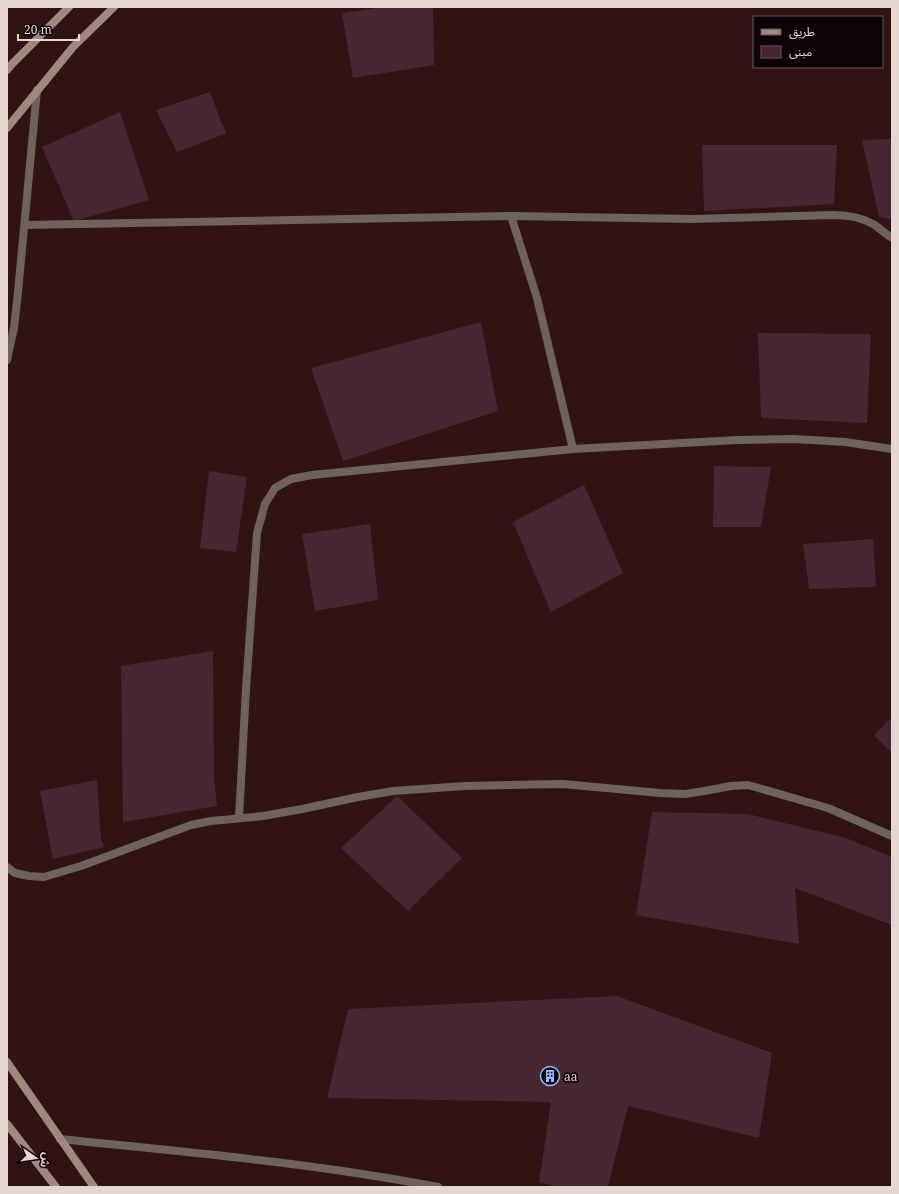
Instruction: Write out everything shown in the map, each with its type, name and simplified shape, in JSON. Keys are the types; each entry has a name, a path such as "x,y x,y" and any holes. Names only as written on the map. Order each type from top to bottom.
{"main road":[{"path":"7,70 69,7"},
{"path":"7,128 73,47 114,7"},
{"path":"7,1062 94,1187"},
{"path":"7,1124 56,1187"}],"street":[{"path":"7,360 14,328 37,90"},
{"path":"25,224 511,216 692,219 846,215 859,218 873,224 892,238"},
{"path":"511,216 537,298 573,449"},
{"path":"239,818 257,533 265,504 275,488 291,478 573,449 737,440 794,439 845,442 892,449"},
{"path":"7,867 15,872 29,876 44,877 81,866 191,825 218,820 263,816 358,797 393,792 465,786 563,784 685,794 704,792 731,786 748,785 828,808 892,836"},
{"path":"60,1139 212,1154 328,1168 438,1187"}],"building":[{"path":"384,7 433,7 434,65 353,78 342,13"},
{"path":"210,92 227,133 177,152 156,110"},
{"path":"120,112 149,200 74,221 42,147"},
{"path":"892,139 892,219 879,217 862,140"},
{"path":"702,145 837,145 834,204 704,211"},
{"path":"481,322 498,411 343,461 311,368"},
{"path":"758,333 871,334 867,423 761,418"},
{"path":"714,466 771,467 761,527 713,527"},
{"path":"209,471 247,477 236,552 200,548"},
{"path":"584,485 623,573 551,612 513,522"},
{"path":"370,524 378,600 315,611 302,534"},
{"path":"873,539 876,587 809,589 803,544"},
{"path":"213,651 214,779 217,806 123,822 121,666"},
{"path":"892,717 892,753 874,735"},
{"path":"97,780 101,839 104,847 53,859 40,791"},
{"path":"397,796 462,858 408,911 341,848"},
{"path":"652,812 748,814 846,838 892,857 892,925 795,888 799,944 636,915"},
{"name":"aa","path":"617,996 772,1053 759,1138 628,1106 608,1187 559,1187 539,1182 551,1102 327,1098 348,1009"}],"place":[{"name":"aa","path":"550,1076"}]}
